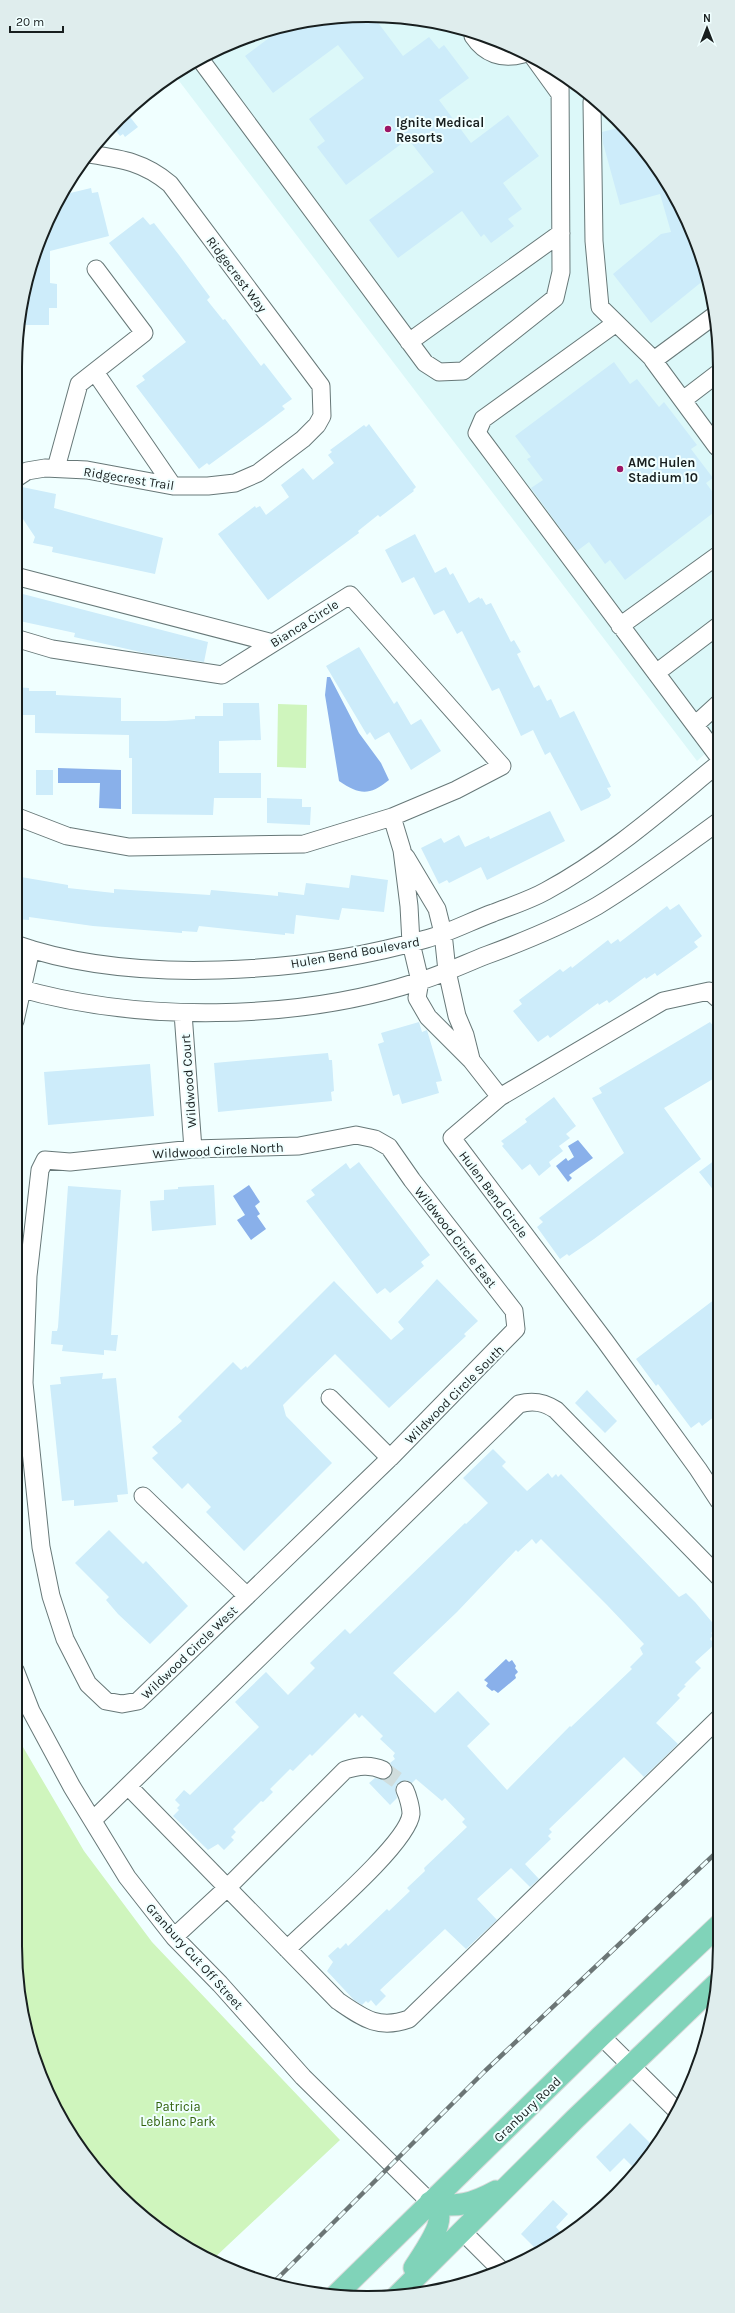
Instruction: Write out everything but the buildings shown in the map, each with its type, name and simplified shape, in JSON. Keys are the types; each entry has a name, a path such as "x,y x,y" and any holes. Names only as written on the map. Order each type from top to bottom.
{"main road":[{"name":"Granbury Road","path":"342,2290 430,2202 601,2036 713,1931"},
{"path":"404,2289 710,1990"},
{"path":"430,2202 450,2206 470,2203 512,2182"},
{"path":"402,2289 434,2235 438,2223 438,2213 430,2202"}],"street":[{"path":"475,39 489,52 511,58 516,56"},
{"path":"204,64 425,363 439,372 463,371 555,298 561,272 560,81"},
{"path":"542,69 560,94"},
{"path":"592,105 594,241 600,307 653,360 713,440"},
{"name":"Ridgecrest Way","path":"95,155 131,161 156,172 170,184 321,386 322,416 317,425 303,439"},
{"path":"410,342 561,233"},
{"path":"56,468 79,384 144,333 96,269"},
{"path":"653,360 709,319"},
{"path":"616,323 483,418 476,433 713,749"},
{"path":"95,372 173,486"},
{"path":"683,400 713,377"},
{"name":"Ridgecrest Trail","path":"22,474 27,471 56,468 87,470 173,486 208,486 235,483 258,473 303,439"},
{"path":"620,626 713,559"},
{"path":"22,578 273,643"},
{"name":"Bianca Circle","path":"22,640 52,649 222,675 350,595 502,766 456,790 392,817 304,844 129,847 67,836 22,819"},
{"path":"656,673 713,630"},
{"path":"695,725 713,709"},
{"name":"Hulen Bend Boulevard","path":"22,947 31,950 106,964 199,970 249,969 316,961 411,943 443,933 546,891 624,841 713,768"},
{"path":"392,817 402,850 409,906 411,943 420,981 417,998 428,1017 471,1060 500,1097"},
{"path":"22,989 95,1005 182,1013 213,1013 307,1005 343,1000 420,981 537,936 596,906 666,861 713,827"},
{"path":"402,850 437,909 443,933 448,971 457,1016 465,1035 471,1060"},
{"path":"22,978 31,950"},
{"name":"Hulen Bend Circle","path":"713,995 709,991 664,1000 500,1097 452,1138 605,1341 713,1492"},
{"name":"Wildwood Court","path":"182,1013 193,1149"},
{"name":"Wildwood Circle North","path":"45,1160 70,1162 193,1149 299,1146 356,1135 375,1139 389,1147"},
{"name":"Wildwood Circle East","path":"389,1147 412,1180 514,1311 516,1329"},
{"name":"Wildwood Circle West","path":"45,1160 40,1170 28,1276 24,1383 41,1547 51,1596 65,1639 88,1684 106,1701 122,1704 138,1702 390,1458"},
{"name":"Wildwood Circle South","path":"390,1458 516,1329"},
{"path":"330,1398 390,1458"},
{"path":"93,1820 519,1404 528,1401 546,1404 556,1410 713,1571"},
{"path":"143,1496 247,1596"},
{"name":"Granbury Cut Off Street","path":"22,1688 31,1711 72,1787 127,1877 174,1937 220,1984 303,2077 430,2202"},
{"path":"128,1786 338,2001 365,2020 395,2024 409,2019 713,1724"},
{"path":"174,1937 227,1888 345,1770 357,1766 368,1766 383,1770"},
{"path":"287,1949 380,1860 402,1835 411,1814 405,1790"},
{"path":"601,2036 673,2107"},
{"path":"462,2231 497,2266"}],"shaded area":[{"path":"368,22 413,25 479,40 500,48 540,68 578,93 612,123 642,157 667,195 687,235 701,278 710,322 713,368 713,747 697,761 178,79 195,68 235,48 278,34 322,25 345,23"}],"green space":[{"path":"278,704 307,705 306,768 277,767"},
{"name":"Patricia Leblanc Park","path":"22,1747 84,1851 152,1942 340,2140 217,2256 195,2245 157,2220 123,2190 93,2156 80,2137 68,2118 48,2078 40,2057 29,2013 23,1968"}],"water":[{"path":"327,677 330,677 359,733 381,763 389,780 376,789 364,792 359,791 346,786 339,781 325,695"},
{"path":"58,768 121,770 121,809 99,808 100,783 58,783"},
{"path":"578,1140 593,1158 569,1175 572,1178 568,1182 556,1166 566,1158 568,1161 574,1157 568,1146"},
{"path":"249,1185 260,1202 255,1206 260,1214 257,1216 266,1229 251,1240 237,1220 245,1215 233,1196"},
{"path":"506,1659 509,1662 512,1660 516,1666 515,1668 518,1672 515,1675 516,1678 498,1693 494,1690 492,1691 486,1686 488,1683 484,1680"}],"tunnel":[{"path":"383,1770 401,1783 405,1790"}],"railway":[{"path":"277,2279 485,2071 713,1856"}],"place":[{"name":"Ignite Medical Resorts","path":"388,129"},
{"name":"AMC Hulen Stadium 10","path":"620,469"}]}
